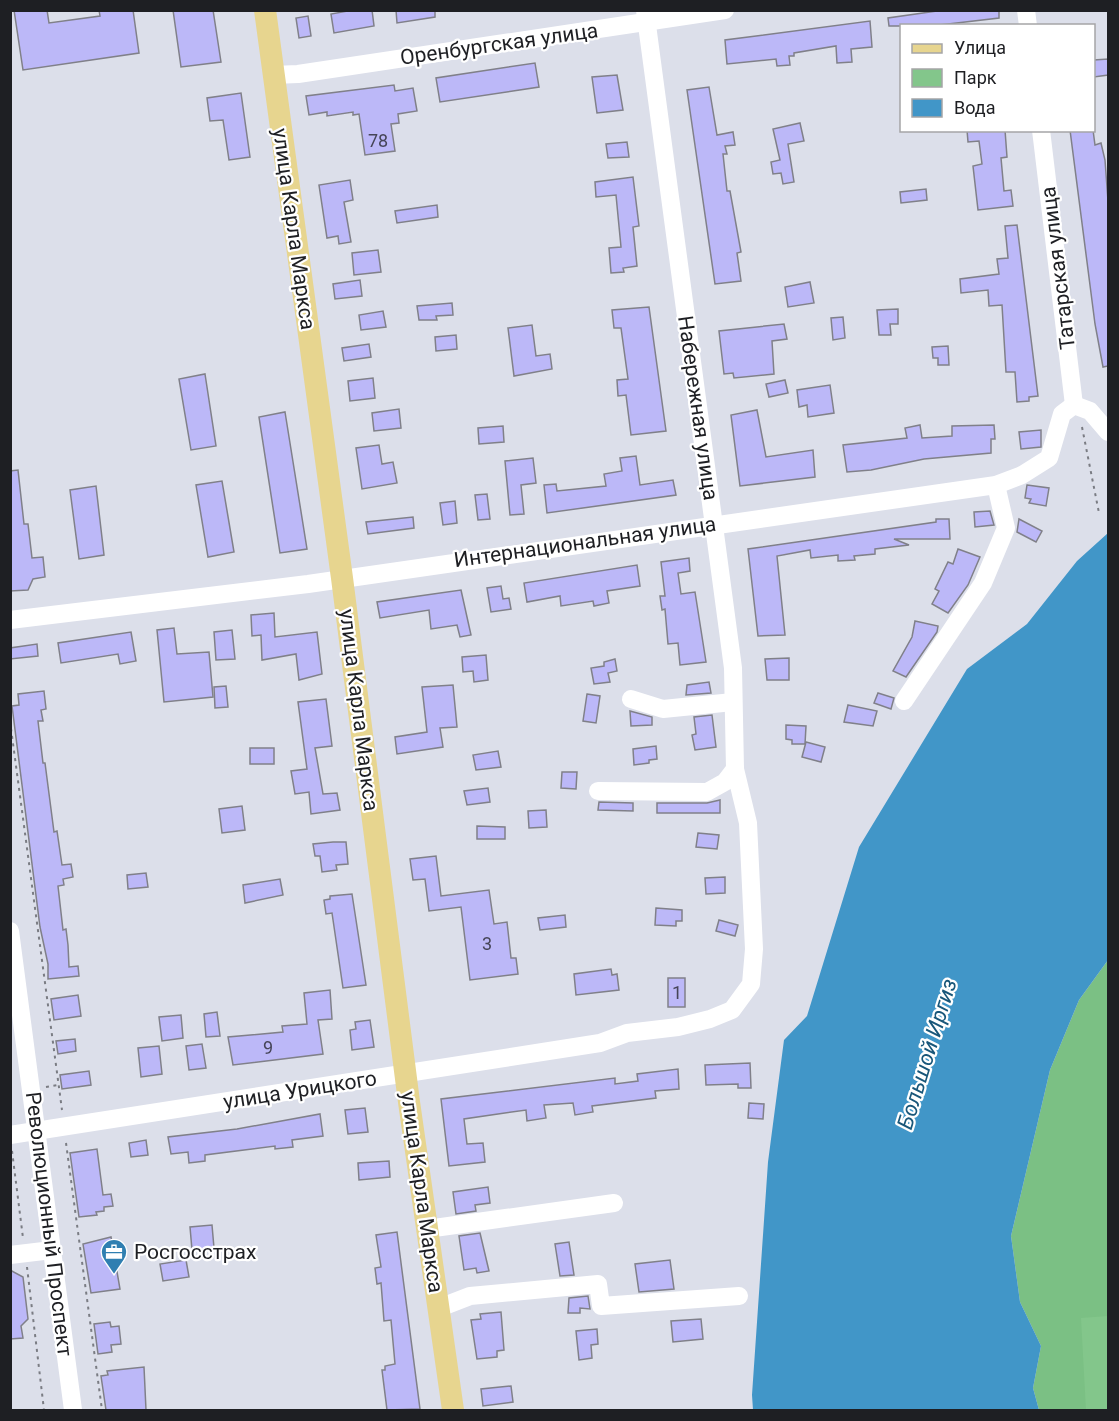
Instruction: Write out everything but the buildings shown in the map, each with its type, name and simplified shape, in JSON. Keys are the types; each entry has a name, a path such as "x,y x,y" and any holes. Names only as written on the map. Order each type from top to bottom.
{"main road":[{"name":"улица Карла Маркса","path":"265,10 342,578 405,1073 453,1410"}],"street":[{"name":"Оренбургская улица","path":"273,75 310,72 646,16 724,10"},
{"name":"Набережная улица","path":"646,16 733,668 735,769 748,823 754,949 751,984"},
{"name":"Татарская улица","path":"1041,132 1074,405"},
{"name":"Интернациональная улица","path":"10,620 342,578 996,485 1022,475 1049,458 1062,414 1074,405"},
{"path":"1074,405 1090,411 1108,432"},
{"path":"904,701 983,583 1006,528 996,485"},
{"path":"631,699 663,709 734,702"},
{"path":"598,791 707,792 725,782 735,769"},
{"name":"Революционный Проспект","path":"10,931 73,1410"},
{"name":"улица Урицкого","path":"10,1135 600,1043 627,1033 678,1027 710,1019 732,1010 751,984"},
{"path":"427,1229 614,1203"},
{"path":"18,1254 52,1250"},
{"path":"439,1308 470,1296 598,1284 601,1306 739,1296"}],"path":[{"path":"1074,405 1086,444 1099,513"},
{"path":"10,721 102,1410"},
{"path":"13,1156 18,1254 44,1410"}],"green space":[{"path":"1108,960 1108,1316 1081,1318 1086,1410 1039,1410 1033,1388 1041,1346 1020,1302 1011,1236 1050,1070 1079,1000"},
{"path":"1108,1291 1108,1410 1039,1410 1041,1346"}],"water":[{"name":"Большой Иргиз","path":"1108,533 1108,960 1079,1000 1050,1070 1011,1236 1020,1302 1041,1346 1033,1388 1039,1410 753,1410 752,1395 768,1162 784,1040 807,1016 859,847 967,669 1027,624 1077,561"}],"place":[{"name":"Росгосстрах","path":"114,1275"}]}
